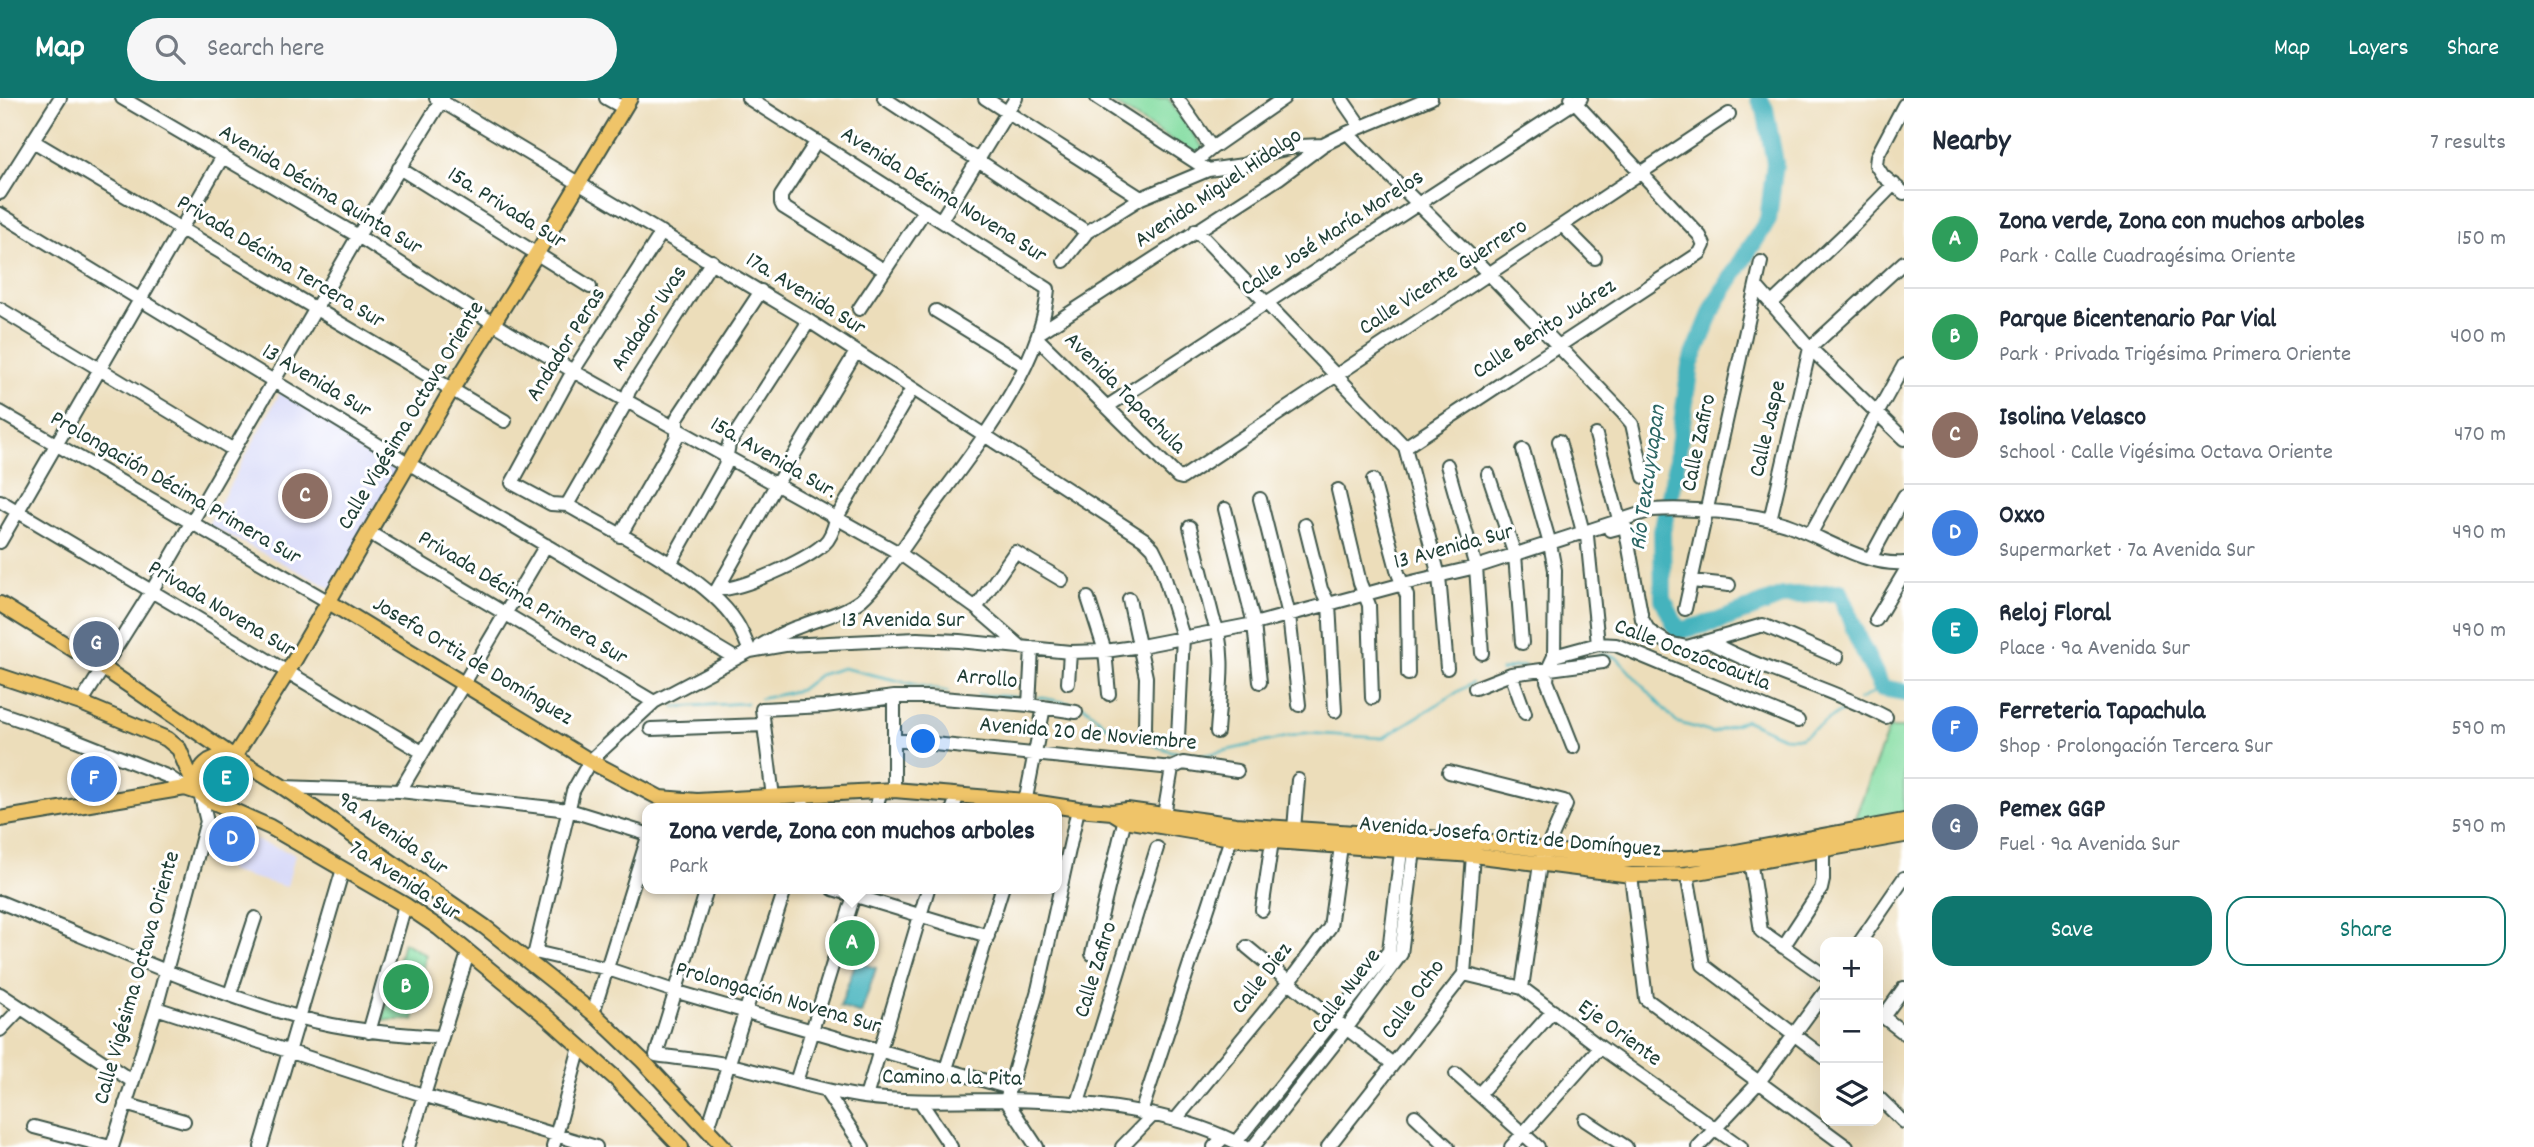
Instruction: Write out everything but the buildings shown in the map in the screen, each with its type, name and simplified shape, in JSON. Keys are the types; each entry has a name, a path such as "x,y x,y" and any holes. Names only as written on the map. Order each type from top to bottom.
{"main road":[{"name":"Calle Vigésima Octava Oriente","path":"234,757 287,673 452,389 627,103"},
{"name":"Josefa Ortiz de Domínguez","path":"329,601 590,761"},
{"name":"9a Avenida Sur","path":"0,604 102,667 234,757 284,787 531,957 593,1013 650,1058 724,1147"},
{"path":"0,676 81,703 167,738 179,749 194,785 192,791"},
{"path":"192,791 205,762 216,757 234,757 237,773 235,786 221,805"},
{"name":"Avenida Josefa Ortiz de Domínguez","path":"590,761 658,803 722,803"},
{"name":"Avenida Josefa Ortiz de Domínguez","path":"740,803 773,797 803,802 887,790 956,802 979,803"},
{"path":"0,819 192,791"},
{"name":"7a Avenida Sur","path":"192,791 270,827 405,905 439,928 547,1017 615,1078 681,1147"},
{"name":"Avenida Josefa Ortiz de Domínguez","path":"1062,808 1164,815 1543,857 1631,875 1687,874 1749,856 1904,821"},
{"name":"Avenida Josefa Ortiz de Domínguez","path":"1121,814 1231,838 1341,846 1409,843 1473,855 1623,860 1749,856 1822,849 1904,835"}],"street":[{"path":"0,193 60,98"},
{"name":"Avenida Décima Quinta Sur","path":"122,98 358,236 494,323"},
{"path":"606,98 627,103"},
{"name":"Avenida Décima Novena Sur","path":"748,98 1046,285 1048,295 1038,335"},
{"path":"884,98 1087,232"},
{"path":"985,98 1141,198"},
{"path":"941,220 1016,98"},
{"path":"1097,98 1208,170"},
{"path":"1196,161 1284,98"},
{"path":"1341,98 1361,127"},
{"path":"81,703 151,592 232,449 440,99"},
{"name":"17a. Avenida Sur","path":"440,99 579,185 761,291 1144,539 1153,548 1160,562 1182,637"},
{"name":"Avenida Miguel Hidalgo","path":"1038,335 1279,178 1323,145 1428,99"},
{"path":"1576,99 1642,173"},
{"name":"Calle José María Morelos","path":"1108,406 1576,99"},
{"path":"1181,100 1212,148"},
{"path":"1904,105 1877,156 1876,165 1883,176 1904,193"},
{"name":"Calle Vicente Guerrero","path":"1182,478 1729,114"},
{"path":"1347,133 1559,345 1632,424 1644,477"},
{"name":"Privada Décima Tercera Sur","path":"33,141 505,421"},
{"path":"817,141 781,196 780,203 884,270"},
{"path":"1063,261 1087,232 1141,198 1208,170 1243,165 1272,152 1300,146 1323,145"},
{"path":"0,542 223,156"},
{"name":"15a. Privada Sur","path":"399,167 590,287"},
{"name":"Calle Benito Juárez","path":"1405,447 1700,253 1704,245 1700,236 1642,173"},
{"path":"1771,303 1894,184"},
{"path":"859,309 925,210"},
{"name":"13 Avenida Sur","path":"0,214 408,463 735,658 750,651 785,645 917,639 1070,652 1141,646 1254,624 1366,593 1476,567 1622,523 1652,510 1672,508 1770,520 1811,533 1870,559 1904,563"},
{"path":"1563,226 1595,258"},
{"path":"1196,230 1405,447 1439,576 1447,668"},
{"name":"Andador Peras","path":"567,505 551,504 512,483 573,371 662,232"},
{"name":"Andador Uvas","path":"567,505 629,391 712,261"},
{"name":"Calle Zafiro","path":"1685,609 1761,262"},
{"path":"1810,348 1904,262"},
{"path":"1756,286 1810,348 1904,439"},
{"path":"620,536 677,437 677,418 761,291"},
{"path":"0,309 232,449"},
{"path":"936,311 1024,365"},
{"path":"670,564 725,466 729,444 809,321"},
{"name":"15a. Avenida Sur.","path":"494,323 625,401 899,553 1026,648"},
{"path":"567,505 715,592 736,622 750,651 794,628 847,609 863,598 985,434 1013,391 1038,335"},
{"name":"Avenida Tapachula","path":"1038,335 1178,477 1182,478"},
{"name":"Calle Jaspe","path":"1770,520 1810,348"},
{"path":"715,592 856,352"},
{"path":"1811,533 1904,365"},
{"path":"715,592 730,589 803,558 826,542 836,519 912,388"},
{"name":"Prolongación Décima Primera Sur","path":"0,412 329,601"},
{"path":"1596,435 1622,523 1642,619 1649,631 1668,643 1687,647 1763,625 1837,657"},
{"name":"Calle Ocozocoautla","path":"1559,441 1585,534 1598,644 1616,645 1798,720"},
{"path":"1523,450 1555,570 1554,656 1548,669 1548,681 1573,747"},
{"path":"1447,465 1476,567 1482,653"},
{"path":"1488,474 1515,555 1522,643"},
{"path":"1373,480 1398,573 1407,596 1408,674"},
{"path":"1338,490 1360,583 1369,605 1372,698"},
{"path":"1870,559 1904,496"},
{"path":"1261,499 1289,615 1299,705"},
{"name":"Privada Novena Sur","path":"0,501 422,752"},
{"path":"1225,509 1254,624 1259,682"},
{"path":"1305,525 1321,589 1329,604 1335,711"},
{"path":"1190,527 1221,646 1217,732"},
{"name":"Privada Décima Primera Sur","path":"368,532 654,702"},
{"path":"400,791 546,545"},
{"path":"976,608 1015,552 1062,580"},
{"path":"1876,620 1904,573"},
{"path":"1692,581 1729,585"},
{"path":"1088,598 1105,651 1109,694"},
{"path":"1129,599 1146,677 1145,727"},
{"path":"1178,737 1182,637"},
{"path":"1708,641 1731,653 1839,694 1886,717"},
{"path":"1554,656 1598,644"},
{"path":"1026,648 1029,705"},
{"path":"1068,683 1070,652"},
{"path":"531,957 573,791 590,761 654,702 735,658"},
{"path":"1475,688 1510,674 1603,662"},
{"path":"1510,674 1525,713"},
{"path":"879,803 887,790 894,740 894,697"},
{"name":"Arrollo","path":"764,725 762,709 825,706 894,697 955,698 1076,712"},
{"path":"1025,803 1044,707"},
{"path":"0,713 169,777 192,791 207,822 221,805"},
{"path":"651,729 764,725 773,797"},
{"name":"Avenida 20 de Noviembre","path":"894,740 1035,752 1172,768 1183,763 1237,771"},
{"path":"1164,815 1172,768"},
{"path":"1449,772 1564,801 1566,811 1543,857 1522,988"},
{"path":"1294,829 1298,780"},
{"path":"284,787 400,791 569,810 642,832"},
{"path":"1062,881 1078,809"},
{"path":"1092,954 1121,814"},
{"name":"Calle Vigésima Octava Oriente","path":"111,1147 156,1008 207,822"},
{"path":"1122,1147 1146,1115 1231,838"},
{"path":"1262,910 1272,841"},
{"name":"Calle Nueve","path":"1214,1147 1235,1142 1389,951 1409,843"},
{"name":"Calle Nueve","path":"1252,1147 1346,1029 1401,954 1409,843"},
{"name":"Calle Diez","path":"1176,1119 1289,982 1330,927 1341,846"},
{"name":"Calle Zafiro","path":"1078,1103 1157,848"},
{"path":"1783,947 1821,889 1822,849"},
{"name":"Calle Ocho","path":"1328,1147 1464,974 1473,855"},
{"path":"1749,856 1761,931 1820,973"},
{"path":"593,1013 642,857"},
{"path":"261,1147 342,869"},
{"path":"1687,874 1703,965 1820,1054"},
{"path":"1631,875 1646,999 1847,1147"},
{"path":"1863,937 1904,878"},
{"path":"650,1058 705,894"},
{"path":"708,1128 783,894"},
{"path":"796,1082 854,894"},
{"path":"861,894 988,936"},
{"path":"866,1097 926,894"},
{"path":"946,1069 1001,894"},
{"path":"1037,1147 1008,1094 1038,990 1059,894"},
{"path":"0,902 166,971 299,1017 369,1032 440,1037"},
{"path":"369,1032 405,905"},
{"path":"230,994 255,918"},
{"path":"1247,947 1334,1020 1393,1064"},
{"path":"408,1147 468,953"},
{"name":"Prolongación Novena Sur","path":"531,957 608,969 674,991 946,1069 1008,1094"},
{"name":"Eje Oriente","path":"1464,974 1522,988 1741,1147"},
{"path":"1883,1012 1904,988"},
{"path":"0,994 132,1082"},
{"path":"1698,1147 1759,1082 1820,999"},
{"path":"0,1030 21,1008"},
{"path":"156,1008 423,1095 557,1133 596,1147"},
{"path":"1479,1094 1553,1011"},
{"path":"1883,1017 1904,1033"},
{"path":"553,1147 580,1047"},
{"path":"1511,1147 1600,1047"},
{"name":"Camino a la Pita","path":"650,1058 729,1065 825,1090 866,1097 920,1101 1008,1094 1078,1103 1176,1119 1235,1142"},
{"path":"1456,1074 1538,1147"},
{"path":"825,1090 863,1147"},
{"path":"920,1101 951,1147"},
{"path":"1883,1102 1904,1122"},
{"path":"125,1104 184,1121"},
{"path":"1415,1116 1448,1147"},
{"path":"1585,1120 1626,1147"},
{"path":"34,1127 111,1147"}],"shaded area":[{"path":"281,391 402,468 333,589 208,525"},
{"path":"217,827 295,854 287,887 228,871 232,858 226,855 228,849 211,847"}],"green space":[{"path":"1105,98 1168,98 1204,149 1197,156"},
{"path":"1889,728 1904,728 1904,817 1853,823"},
{"path":"403,942 426,955 414,1020 383,1020"}],"water":[{"path":"856,961 876,968 861,1014 840,1007"}],"waterway":[{"name":"Río Texcuyuapan","path":"1759,98 1765,109 1775,163 1768,220 1716,302 1690,365 1675,474 1662,531 1663,599 1678,631 1719,621 1783,596 1840,592 1858,639 1882,688 1904,692"},
{"path":"1589,658 1603,654 1617,658 1676,722 1713,733 1745,720 1783,737 1800,738 1851,705"},
{"path":"1501,671 1525,666"},
{"path":"760,699 800,690 819,675 843,668 948,692"},
{"path":"1038,697 1084,706 1110,729 1170,751 1201,756 1305,733 1383,738 1472,683"},
{"path":"1859,700 1882,688"},
{"path":"978,695 1024,697"},
{"path":"674,707 747,703"}],"place":[{"name":"Isolina Velasco","path":"305,496"},
{"name":"Pemex GGP","path":"96,644"},
{"name":"Ferreteria Tapachula","path":"94,779"},
{"name":"Reloj Floral","path":"226,779"},
{"name":"Oxxo","path":"232,839"},
{"name":"Zona verde, Zona con muchos arboles","path":"852,943"},
{"name":"Parque Bicentenario Par Vial","path":"406,987"}]}
